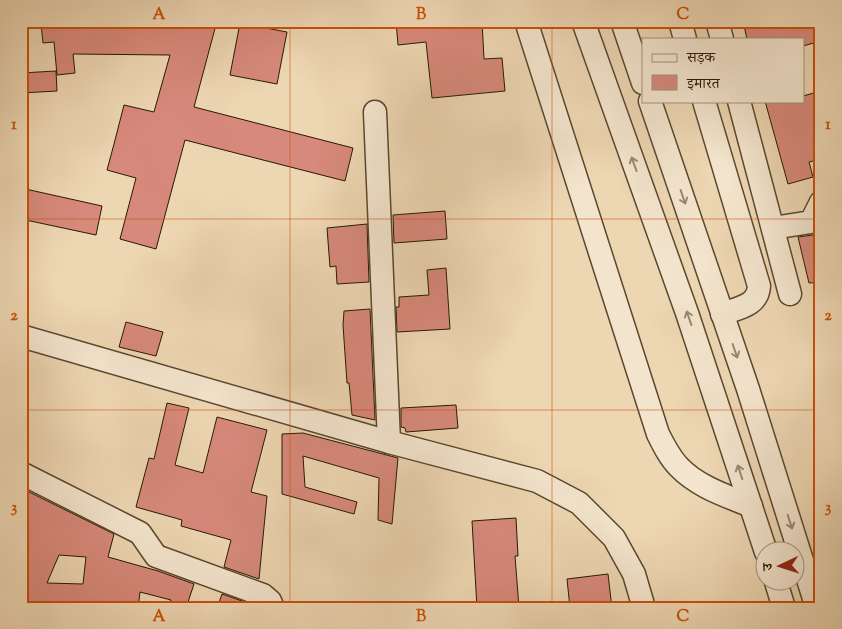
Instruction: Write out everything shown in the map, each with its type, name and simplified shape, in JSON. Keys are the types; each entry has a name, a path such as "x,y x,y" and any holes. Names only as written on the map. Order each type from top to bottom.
{"street":[{"path":"526,21 658,434 679,467 692,478 751,506"},
{"path":"583,21 687,313 763,542"},
{"path":"622,21 642,80"},
{"path":"680,21 685,38"},
{"path":"717,21 722,38"},
{"path":"650,102 722,314 817,608"},
{"path":"704,102 759,286 758,294 751,303 722,314"},
{"path":"739,102 790,294"},
{"path":"375,112 389,442"},
{"path":"773,228 811,222 821,202"},
{"path":"21,336 389,442 538,480 579,502 614,538 634,574 644,608"},
{"path":"21,473 140,534 156,556 263,595 270,601 273,608"},
{"path":"779,592 784,608"}],"building":[{"path":"57,21 217,21 194,107 353,148 345,181 185,140 156,249 120,239 136,178 107,170 124,105 154,112 170,55 73,54 75,73 57,75 54,42 43,43 41,24"},
{"path":"396,21 482,21 484,59 502,58 505,91 432,98 426,42 398,45"},
{"path":"743,21 816,21 821,41 804,46 804,38 747,38"},
{"path":"240,23 287,32 277,84 230,75"},
{"path":"56,71 57,91 21,93 21,73"},
{"path":"821,91 821,159 809,162 813,177 788,184 765,102 804,102 804,96"},
{"path":"21,188 102,206 96,235 21,219"},
{"path":"445,211 447,239 394,243 393,215"},
{"path":"367,224 369,282 337,284 336,266 330,267 327,228"},
{"path":"821,230 821,282 809,283 798,237 813,235"},
{"path":"446,268 450,329 397,332 396,307 399,307 399,297 429,295 427,270"},
{"path":"370,309 375,420 352,415 349,383 347,383 343,325 344,311"},
{"path":"126,322 163,332 156,356 119,347"},
{"path":"167,403 189,408 175,465 203,473 217,417 267,430 251,492 267,496 259,579 224,567 231,540 181,526 182,520 136,507 149,458 154,459"},
{"path":"456,405 458,428 406,432 405,428 401,427 401,408"},
{"path":"303,433 398,458 392,524 378,520 379,478 303,456 305,487 357,502 354,514 282,494 282,434"},
{"path":"21,488 114,534 108,557 158,571 194,584 186,608 168,608 171,600 140,592 138,608 21,608","holes":["59,555 86,557 83,584 47,583"]},
{"path":"516,518 518,556 515,556 519,608 477,608 472,521"},
{"path":"608,574 612,608 570,608 567,579"},
{"path":"222,594 256,606 256,608 217,608"}]}
